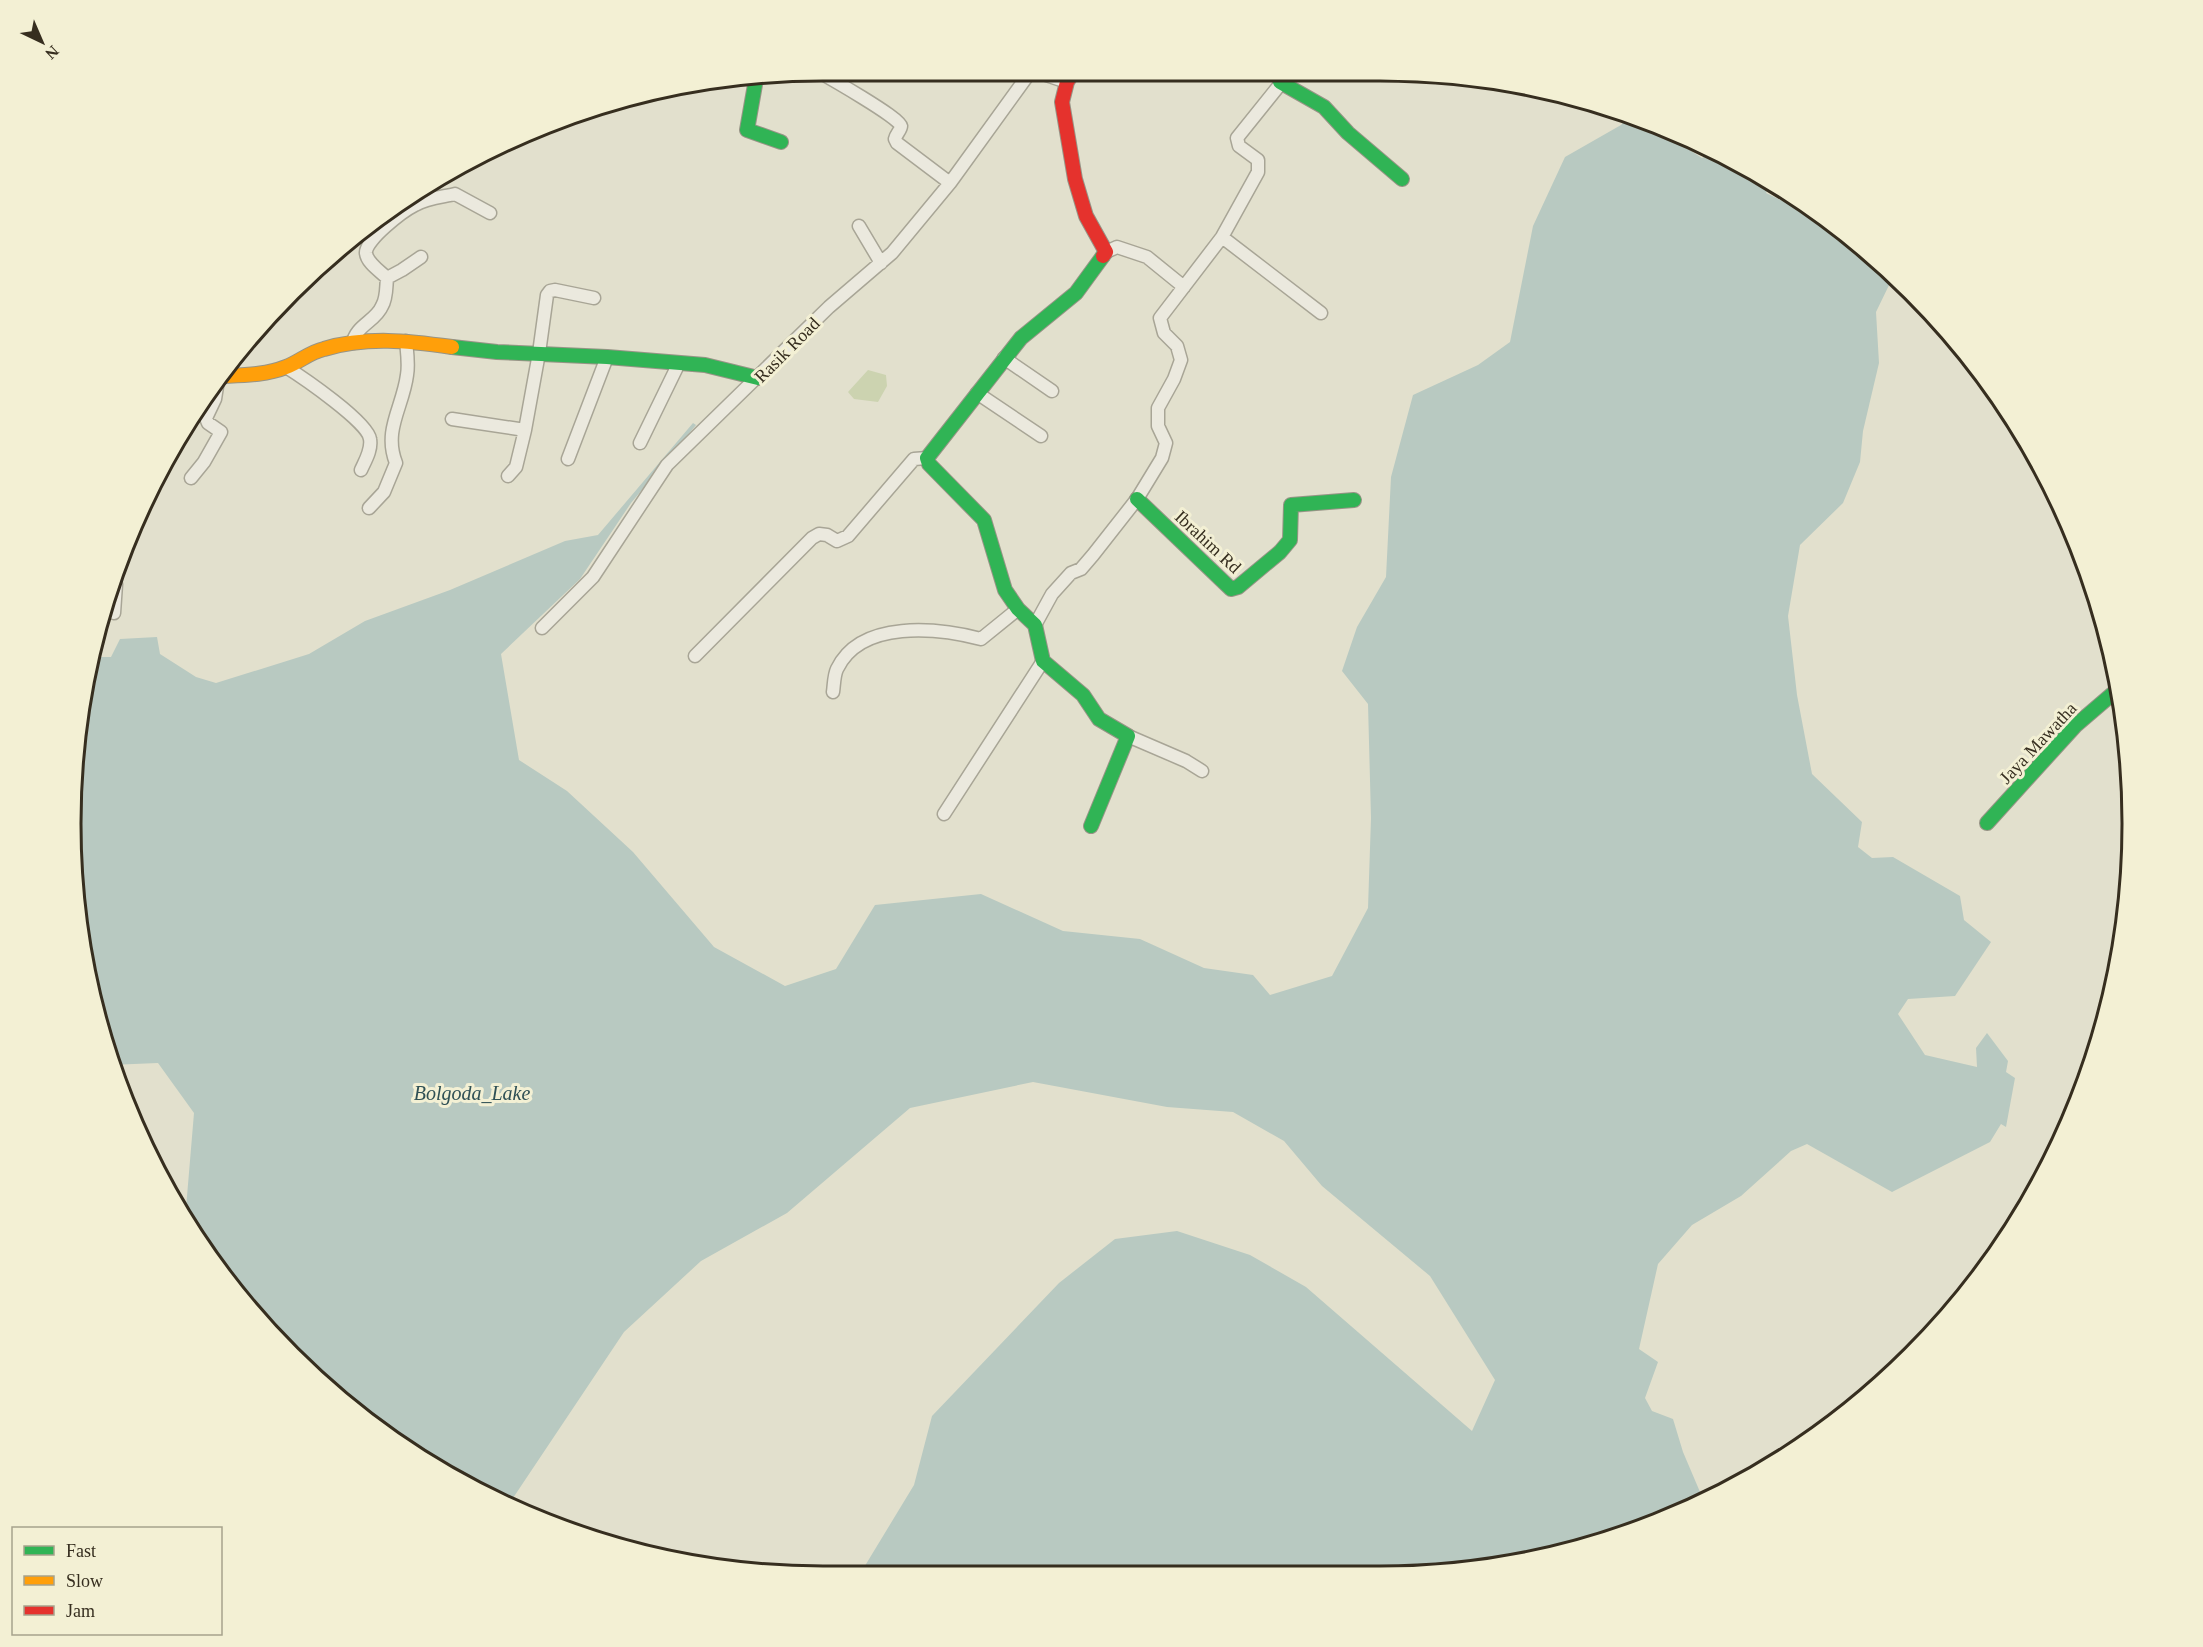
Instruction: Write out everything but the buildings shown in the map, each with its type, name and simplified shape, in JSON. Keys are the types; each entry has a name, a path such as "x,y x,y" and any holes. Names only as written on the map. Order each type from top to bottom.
{"street":[{"path":"837,81 897,119 901,124 901,129 895,139 897,143 950,183"},
{"name":"Rasik Road","path":"542,628 593,577 667,465 829,307 892,253 950,183 1026,81"},
{"path":"1068,81 1062,102 1075,179 1086,216 1106,252"},
{"path":"1035,625 1052,594 1071,573 1081,568 1094,555 1137,499 1162,459 1166,442 1158,426 1158,408 1174,379 1181,360 1177,346 1164,333 1161,318 1222,237 1258,172 1258,160 1239,146 1237,138 1282,81"},
{"path":"1290,81 1324,107 1348,133 1402,179"},
{"path":"755,85 747,130 781,142"},
{"path":"387,278 368,260 366,251 368,244 415,204 455,194 490,213"},
{"path":"860,226 881,263"},
{"path":"1222,237 1321,313"},
{"path":"695,656 812,538 819,534 827,535 837,542 848,536 914,459 927,458 1021,338 1076,294 1106,252 1117,247 1147,257 1184,287"},
{"path":"387,278 421,257"},
{"path":"352,343 354,336 382,308 387,278"},
{"path":"508,476 516,467 525,430 550,291 594,298"},
{"path":"231,376 258,374 286,367 322,349 369,340 406,341 497,352 607,357 705,365 758,378"},
{"path":"369,508 384,492 396,464 392,453 391,436 407,375 406,341"},
{"path":"568,459 607,357"},
{"path":"1004,358 1052,391"},
{"path":"640,442 679,363"},
{"path":"286,367 328,396 367,430 370,439 369,452 361,470"},
{"path":"977,393 1041,436"},
{"path":"191,478 204,462 221,432 208,423 206,418 215,398"},
{"path":"452,419 525,430"},
{"path":"927,458 929,464 984,520 1005,590 1018,609 1035,625 1043,661 1083,695 1098,719 1202,771"},
{"name":"Ibrahim Rd","path":"1137,499 1231,589 1238,587 1280,552 1290,540 1291,505 1354,500"},
{"path":"114,613 115,602"},
{"path":"833,692 837,669 853,647 896,631 955,632 981,639 1018,609"},
{"path":"944,814 1043,661"},
{"name":"Jaya Mawatha","path":"1988,823 2075,726 2111,695"},
{"path":"1091,826 1128,736"}],"green space":[{"path":"868,370 886,375 887,386 878,402 854,399 848,392"}],"water":[{"name":"Bolgoda_Lake","path":"1624,122 1664,138 1751,180 1767,190 1766,193 1788,203 1832,234 1890,284 1876,312 1879,363 1863,431 1860,462 1843,503 1800,545 1788,616 1797,695 1812,774 1862,822 1858,847 1872,858 1893,857 1960,896 1964,920 1991,942 1955,996 1908,999 1898,1014 1925,1055 1977,1067 1976,1048 1987,1033 2008,1061 2006,1072 2015,1078 2006,1127 2001,1124 1990,1142 1892,1192 1807,1144 1791,1151 1741,1196 1692,1225 1658,1264 1639,1349 1658,1362 1645,1398 1652,1411 1673,1419 1683,1452 1700,1493 1618,1527 1572,1541 1476,1560 1380,1566 865,1566 914,1485 932,1416 1059,1283 1115,1239 1177,1231 1250,1255 1306,1287 1472,1431 1495,1380 1430,1276 1322,1186 1284,1141 1233,1112 1167,1107 1033,1082 910,1108 787,1213 701,1261 624,1332 513,1497 452,1467 371,1413 298,1349 265,1313 234,1276 186,1205 194,1113 158,1063 121,1065 106,1016 95,968 87,920 83,872 81,824 83,775 87,727 100,657 111,657 120,639 157,637 160,654 196,677 216,683 309,654 365,621 450,590 565,541 598,535 693,423 696,425 631,503 580,579 501,654 519,760 567,791 633,852 714,947 785,986 836,969 875,905 981,894 1063,931 1140,939 1204,968 1253,975 1270,995 1332,976 1368,908 1371,818 1368,704 1342,671 1357,627 1386,577 1391,477 1413,395 1478,365 1510,342 1533,226 1565,157"}],"traffic: fast":[{"path":"1280,82 1324,107 1348,133 1402,179"},
{"path":"755,85 747,130 781,142"},
{"path":"1091,826 1128,736 1099,719 1083,695 1043,661 1035,625 1018,609 1005,590 984,520 929,464 927,458 1021,338 1076,293 1103,256"},
{"path":"452,347 705,365 758,378"},
{"path":"1137,499 1231,589 1238,587 1280,552 1290,540 1291,505 1354,500"},
{"path":"1987,823 2075,726 2111,695"}],"traffic: slow":[{"path":"231,375 271,372 291,365 319,350 356,342 404,342 452,347"}],"traffic: jam":[{"path":"1068,81 1062,102 1075,179 1086,216 1106,252 1103,256"}]}
